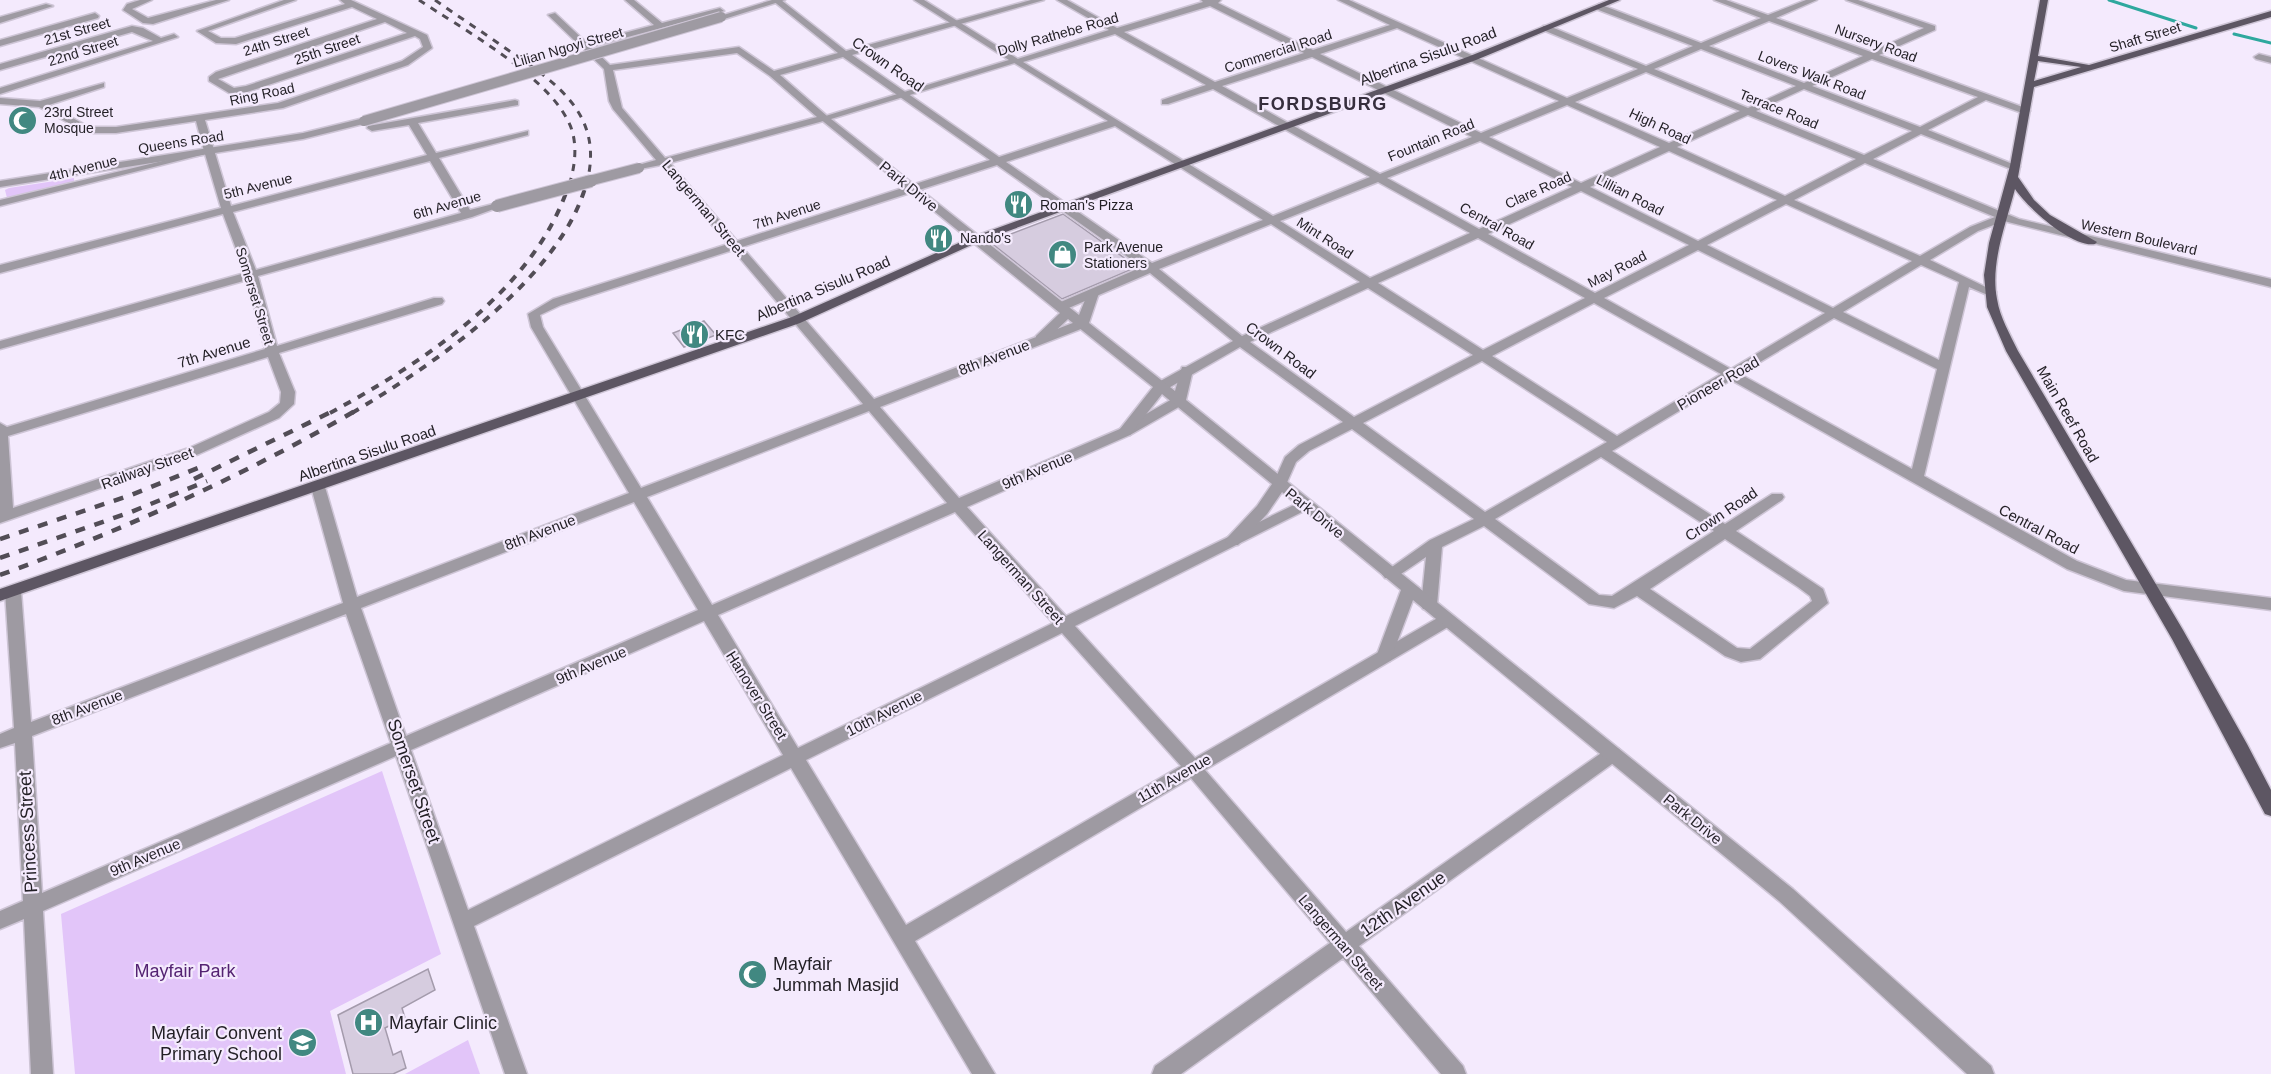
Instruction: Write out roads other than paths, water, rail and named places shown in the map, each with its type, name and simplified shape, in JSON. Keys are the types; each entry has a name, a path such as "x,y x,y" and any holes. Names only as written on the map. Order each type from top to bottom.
{"main road":[{"name":"Albertina Sisulu Road","path":"6,593 796,320 974,240 1060,206 1473,58 1616,0"},
{"name":"Main Reef Road","path":"2044,0 2014,173 2000,218 1990,292 1999,324 2012,351 2153,590 2244,753 2271,808"},
{"name":"Shaft Street","path":"2028,86 2271,14"},
{"path":"2033,58 2079,65 2118,59"},
{"path":"2014,173 2024,198 2042,216 2091,242"}],"street":[{"path":"148,0 130,6 127,10 146,21 165,18 225,0"},
{"path":"292,0 201,31 222,42 250,38 349,2 415,33"},
{"path":"629,0 661,27"},
{"name":"Lilian Ngoyi Street","path":"368,125 721,14 778,0"},
{"name":"Crown Road","path":"778,0 843,53 1151,268 1241,341 1595,600 1614,602 1638,589 1777,496"},
{"name":"Mint Road","path":"918,0 1181,162 1366,284 1617,442"},
{"path":"773,74 1040,0"},
{"name":"Central Road","path":"1062,0 1916,480 2072,565 2114,583 2271,604"},
{"name":"High Road","path":"1341,0 1990,292"},
{"name":"Nursery Road","path":"1718,0 2025,111"},
{"name":"Fountain Road","path":"1063,310 1093,293 1151,268 1481,137 1813,0"},
{"name":"Clare Road","path":"1125,432 1160,387 1241,341 1932,28 1850,0"},
{"name":"Dolly Rathebe Road","path":"902,94 1213,1"},
{"name":"Lillian Road","path":"1213,1 1945,368"},
{"name":"Lovers Walk Road","path":"1599,7 1918,131 2014,173"},
{"path":"585,46 721,14"},
{"path":"0,20 49,15 95,16"},
{"path":"0,43 49,15"},
{"path":"552,15 608,68"},
{"name":"24th Street","path":"247,89 232,91 212,78 386,19"},
{"name":"Commercial Road","path":"1165,102 1398,25"},
{"name":"Terrace Road","path":"1546,28 2000,218"},
{"name":"21st Street","path":"0,68 132,29 140,30 160,41"},
{"name":"25th Street","path":"247,89 415,33"},
{"name":"Ring Road","path":"0,101 41,104 92,131 200,119 291,103 405,63 428,48 427,41 415,33"},
{"name":"22nd Street","path":"0,91 174,37"},
{"name":"Park Drive","path":"608,68 734,49 746,53 974,240 1179,401 1409,590 1614,754 1823,927 1983,1074"},
{"path":"2259,57 2271,60"},
{"name":"Langerman Street","path":"608,68 614,101 618,109 737,246 796,320 956,504 1192,767 1455,1074"},
{"path":"41,104 101,85"},
{"name":"6th Avenue","path":"0,345 824,118 902,94"},
{"name":"May Road","path":"1233,541 1262,510 1297,453 1351,423 1985,97"},
{"name":"Queens Road","path":"0,184 515,103"},
{"name":"Somerset Street","path":"200,119 227,210 252,275 272,352 288,392 287,404"},
{"path":"411,120 468,215"},
{"path":"914,189 1116,122"},
{"name":"5th Avenue","path":"0,269 524,133"},
{"name":"4th Avenue","path":"0,203 208,151"},
{"name":"7th Avenue","path":"534,314 557,302 914,189"},
{"name":"Western Boulevard","path":"2000,218 2091,242 2271,283"},
{"name":"Pioneer Road","path":"1390,574 1434,544 1483,519 1602,451 1836,314 1974,229 2000,218"},
{"path":"1916,480 1965,281"},
{"path":"1082,324 1093,293"},
{"name":"7th Avenue","path":"0,434 438,301"},
{"path":"1040,339 1063,310"},
{"name":"Hanover Street","path":"534,314 537,327 984,1074"},
{"name":"8th Avenue","path":"0,741 870,403 1082,324"},
{"path":"1179,401 1187,370"},
{"name":"9th Avenue","path":"0,920 708,615 956,504 1125,432 1179,401"},
{"name":"Railway Street","path":"3,517 194,451 274,416 287,404"},
{"path":"0,426 3,517"},
{"path":"1602,451 1804,583 1817,593 1820,603 1754,655 1741,656 1731,652 1638,589"},
{"name":"Somerset Street","path":"318,487 351,604 516,1074"},
{"name":"10th Avenue","path":"463,922 1305,505"},
{"path":"1429,605 1434,544"},
{"path":"1383,657 1409,590"},
{"name":"Princess Street","path":"6,593 23,732 42,1074"},
{"name":"11th Avenue","path":"902,938 1447,620"},
{"name":"12th Avenue","path":"1163,1074 1614,754"}],"waterway":[{"path":"2109,0 2196,28"},
{"path":"2234,34 2271,43"}],"railway":[{"path":"419,0 500,53 540,85 556,102 571,126 573,134 575,158 570,182"},
{"path":"435,0 526,62 559,89 572,103 582,119 589,138 590,158 587,182"},
{"path":"330,413 403,370 439,345 505,288 532,256 554,220 570,181"},
{"path":"352,413 456,344 523,284 552,251 573,217 587,181"},
{"path":"194,479 333,411"},
{"path":"0,575 91,540 181,501 269,458 355,411"},
{"path":"0,539 131,495 203,466"},
{"path":"0,558 131,512 207,481"}],"place":[{"name":"23rd Street Mosque","path":"23,120"},
{"name":"Roman's Pizza","path":"1019,205"},
{"name":"Nando's","path":"939,238"},
{"name":"Park Avenue Stationers","path":"1063,255"},
{"name":"KFC","path":"694,334"},
{"name":"Mayfair Jummah Masjid","path":"752,974"},
{"name":"Mayfair Clinic","path":"368,1023"},
{"name":"Mayfair Convent Primary School","path":"303,1043"}],"district":[{"name":"FORDSBURG","path":"1323,104"}],"park label":[{"name":"Mayfair Park","path":"185,971"}]}
